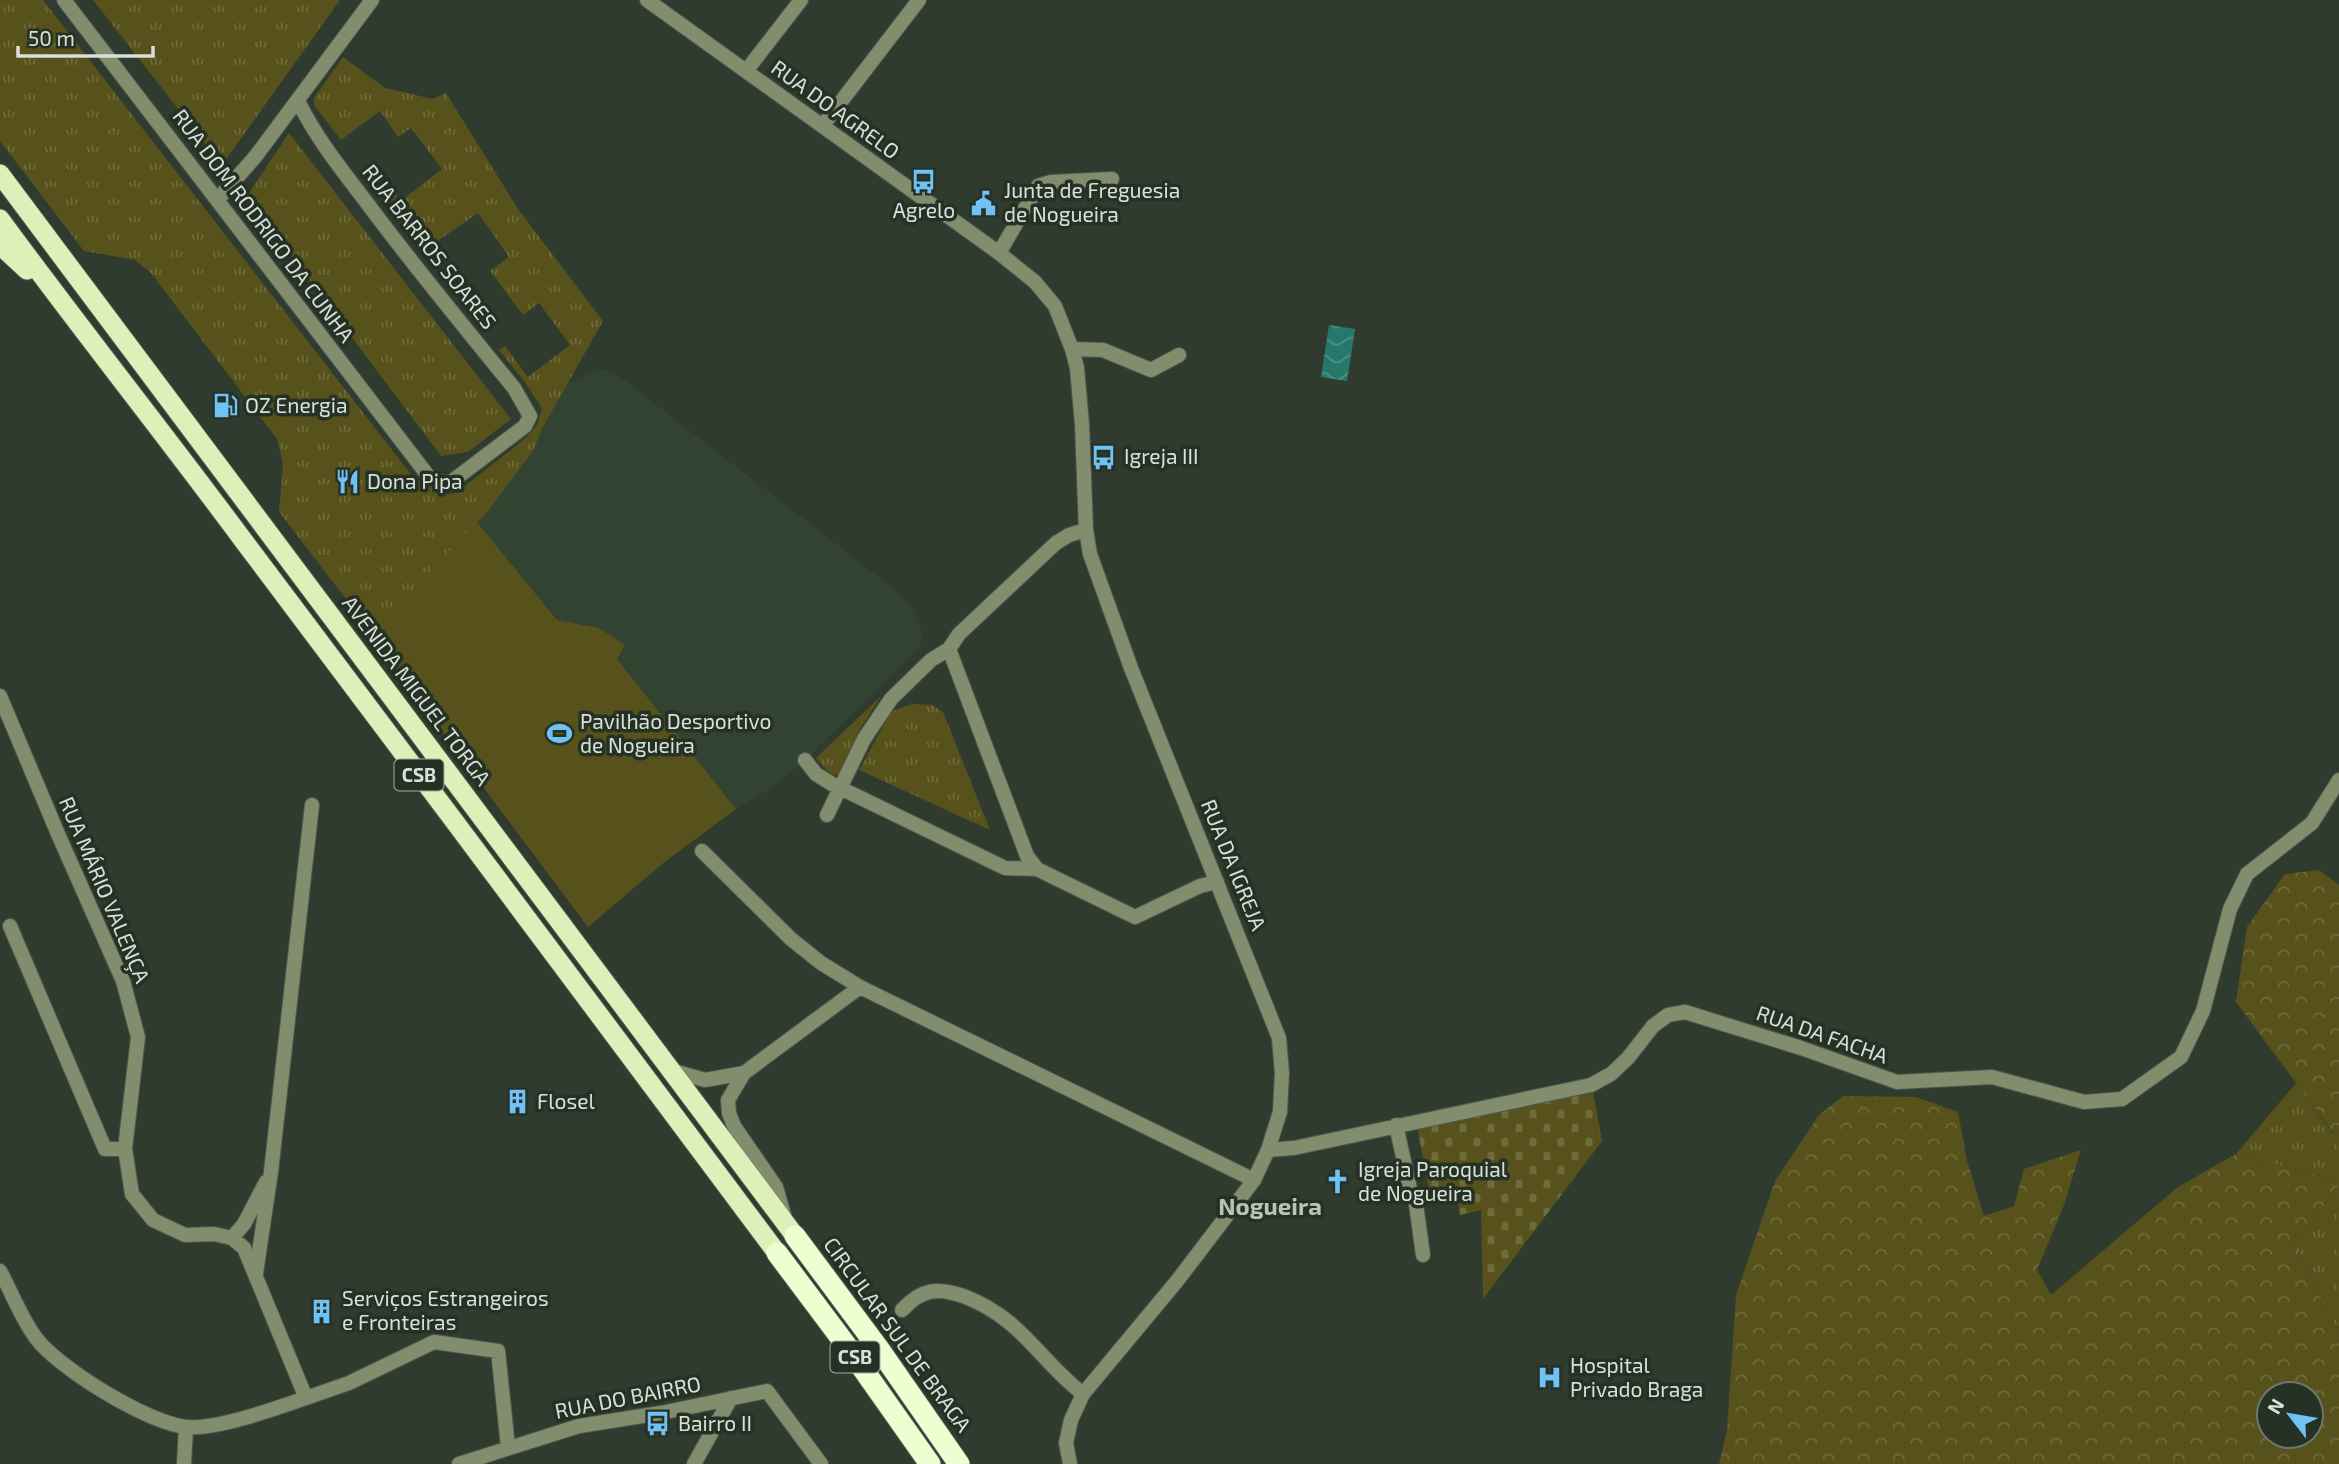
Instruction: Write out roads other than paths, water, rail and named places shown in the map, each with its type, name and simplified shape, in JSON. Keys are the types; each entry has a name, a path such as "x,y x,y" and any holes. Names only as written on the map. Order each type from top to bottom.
{"highway":[{"name":"AVENIDA MIGUEL TORGA","path":"0,174 791,1230"},
{"name":"CSB","path":"0,219 846,1345 930,1464"},
{"path":"0,245 58,299"},
{"name":"CIRCULAR SUL DE BRAGA","path":"791,1230 959,1464"}],"street":[{"name":"RUA DOM RODRIGO DA CUNHA","path":"64,0 429,477"},
{"path":"218,199 256,158 372,0"},
{"name":"RUA DO AGRELO","path":"647,0 999,254"},
{"path":"746,71 801,0"},
{"path":"822,125 919,0"},
{"name":"RUA BARROS SOARES","path":"298,101 307,121 341,169 514,388 530,416 525,425 461,476 450,482 439,482 429,477"},
{"path":"999,254 1038,186 1112,179"},
{"name":"RUA DA IGREJA","path":"999,254 1035,282 1055,306 1072,349 1077,368 1082,424 1086,530 1090,554 1109,610 1279,1038 1282,1073 1280,1112 1268,1150 1254,1180 1177,1280 1083,1394 1070,1420 1066,1443 1070,1464"},
{"path":"1072,349 1103,350 1152,370 1179,355"},
{"path":"827,815 864,739 891,699 931,660 949,649 959,634 1056,543 1069,535 1086,530"},
{"path":"949,649 1027,856 1037,869"},
{"name":"RUA MÁRIO VALENÇA","path":"0,696 123,981 138,1037 125,1149 132,1194 153,1220 185,1235 214,1234 232,1238"},
{"path":"805,760 816,774 840,788 1005,868 1037,869 1135,917 1200,886 1217,882"},
{"name":"RUA DA FACHA","path":"1268,1150 1294,1148 1591,1085 1611,1074 1628,1058 1653,1026 1668,1015 1685,1012 1801,1048 1897,1083 1992,1077 2084,1102 2122,1099 2181,1057 2203,1011 2230,909 2247,874 2312,823 2339,780"},
{"path":"255,1275 271,1172 312,805"},
{"path":"702,851 791,939 821,963 860,987 1254,1180"},
{"path":"10,926 105,1149 125,1149"},
{"path":"791,1230 776,1187 734,1126 728,1100 744,1073 860,987"},
{"path":"670,1070 705,1080 744,1073"},
{"path":"1396,1125 1411,1193 1415,1197 1423,1255"},
{"path":"271,1172 244,1224 232,1238 244,1248 303,1392"},
{"path":"0,1271 36,1338 71,1369 120,1402 161,1421 186,1427 211,1426 303,1392 349,1383 435,1342 498,1352 508,1447"},
{"path":"902,1310 914,1297 926,1291 954,1293 988,1306 1019,1329 1083,1394"},
{"name":"RUA DO BAIRRO","path":"459,1464 579,1426 640,1417 767,1391 821,1464"},
{"path":"694,1464 731,1398"},
{"path":"184,1464 186,1427"}],"water":[{"path":"1329,325 1355,329 1347,381 1321,377"}],"place":[{"name":"Agrelo","path":"924,182"},
{"name":"Junta de Freguesia de Nogueira","path":"984,203"},
{"name":"OZ Energia","path":"225,406"},
{"name":"Igreja III","path":"1104,457"},
{"name":"Dona Pipa","path":"347,482"},
{"name":"Pavilhão Desportivo de Nogueira","path":"560,734"},
{"name":"Flosel","path":"517,1102"},
{"name":"Igreja Paroquial de Nogueira","path":"1338,1182"},
{"name":"Serviços Estrangeiros e Fronteiras","path":"322,1311"},
{"name":"Hospital Privado Braga","path":"1550,1378"},
{"name":"Bairro II","path":"658,1424"}],"district":[{"name":"Nogueira","path":"1270,1207"}]}
